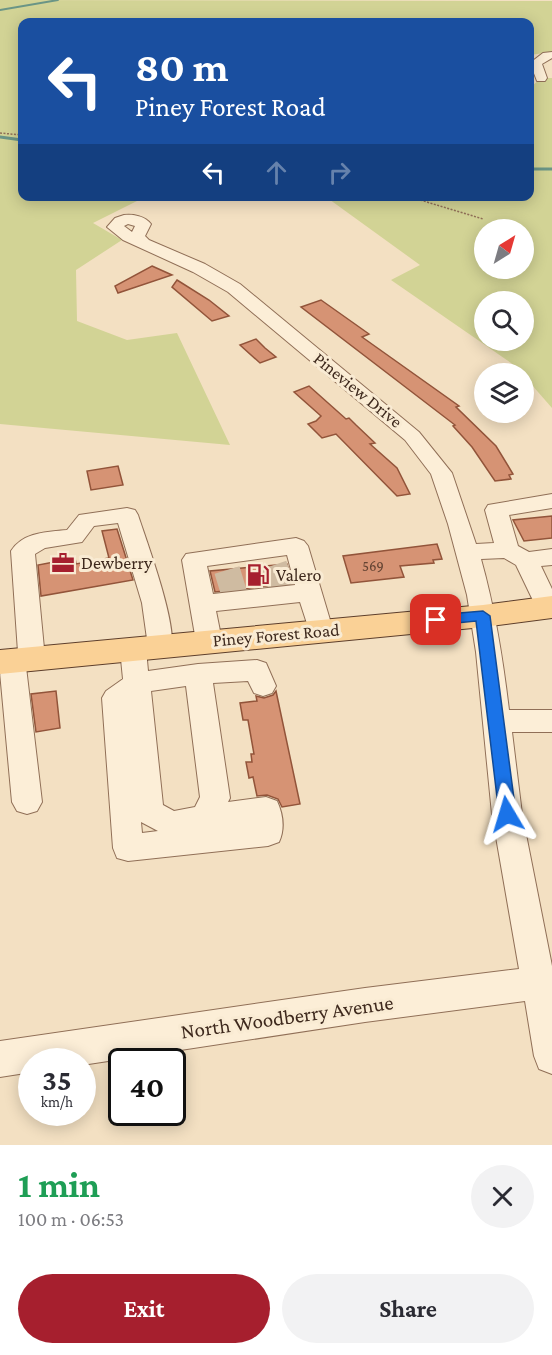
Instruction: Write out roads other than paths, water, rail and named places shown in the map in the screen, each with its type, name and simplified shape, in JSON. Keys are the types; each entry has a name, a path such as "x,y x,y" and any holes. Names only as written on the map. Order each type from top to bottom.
{"main road":[{"name":"Piney Forest Road","path":"15,660 483,616 550,607"}],"street":[{"path":"541,78 536,63 547,55 552,55"},
{"name":"Pineview Drive","path":"139,240 208,272 234,288 412,436 441,474 467,552 483,616 507,814 552,1056"},
{"path":"550,607 518,555 496,510 552,501"},
{"path":"27,802 15,660 22,551 39,541 74,537 87,520 128,514 154,603 147,647 136,683 149,812 172,825 204,818 266,810 268,833 128,848 116,698 136,683 198,674 257,670 263,686"},
{"path":"209,641 194,560 226,563 272,557 296,546 320,630"},
{"path":"467,552 552,557"},
{"path":"202,603 235,596 283,591 309,592"},
{"path":"198,674 214,798 204,818"},
{"path":"496,721 552,721"},
{"name":"North Woodberry Avenue","path":"0,1059 365,1005 538,983"}],"waterway":[{"path":"0,10 58,0"},
{"path":"0,137 18,139"},
{"path":"534,169 552,169"}],"tunnel":[{"path":"274,565 282,588"},
{"path":"227,570 234,593"}],"place":[{"name":"Dewberry","path":"63,563"},
{"name":"Valero","path":"258,575"}]}
